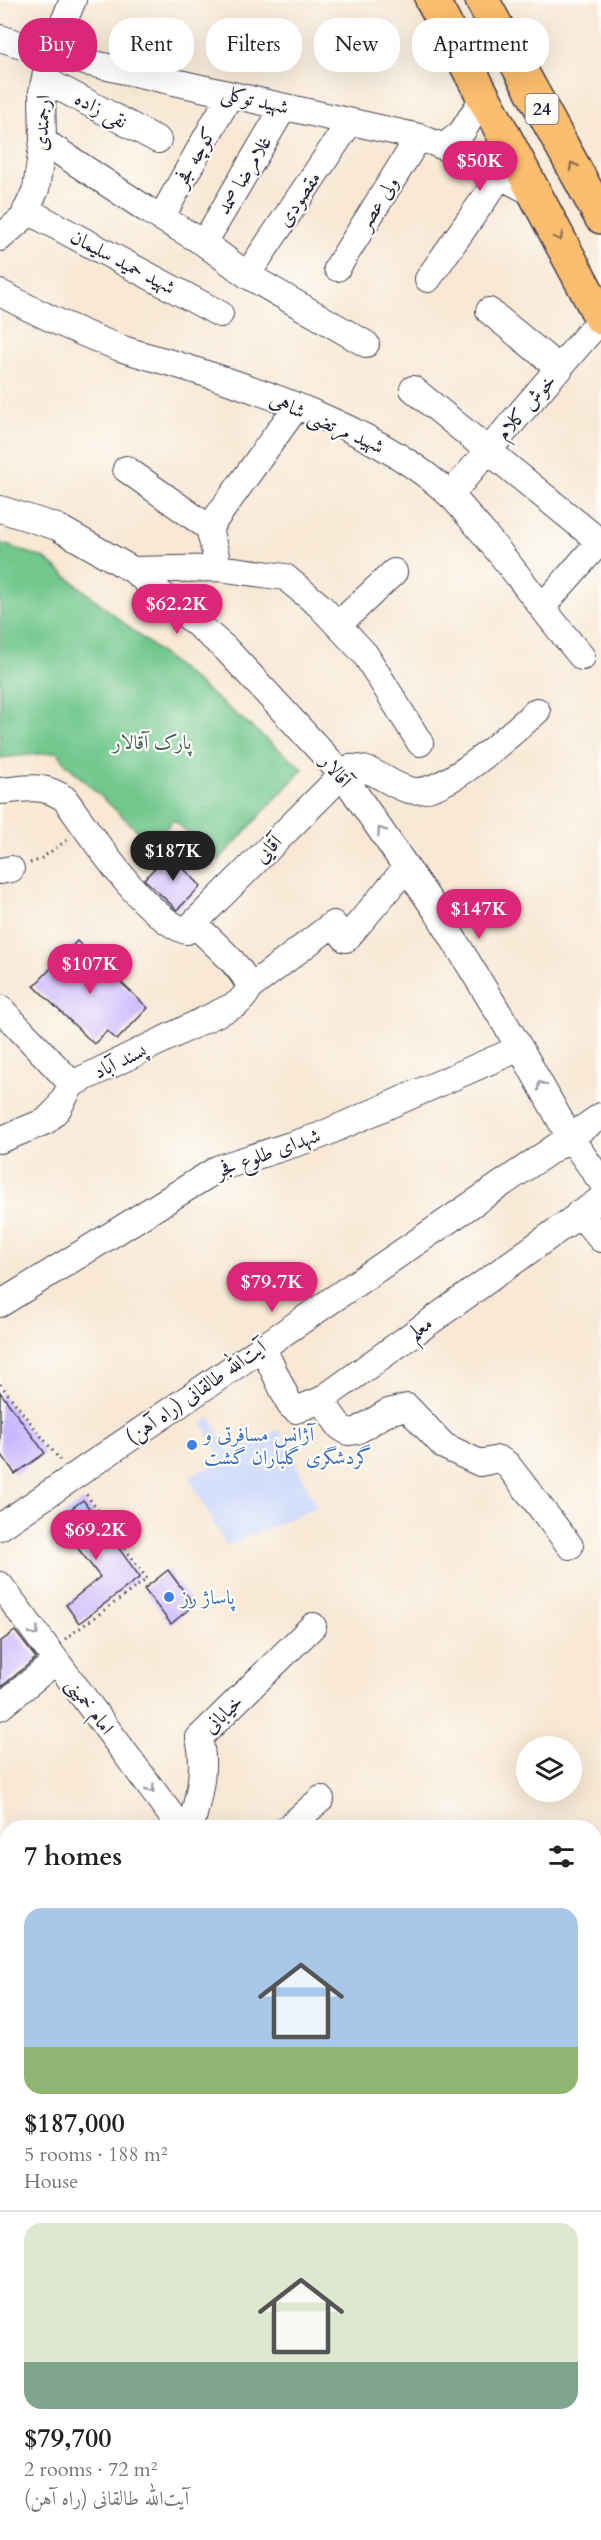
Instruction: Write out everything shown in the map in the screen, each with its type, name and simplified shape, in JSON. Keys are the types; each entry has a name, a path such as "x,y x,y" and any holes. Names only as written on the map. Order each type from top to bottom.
{"main road":[{"name":"24","path":"432,0 485,95 601,319"},
{"name":"24","path":"482,0 601,217"}],"street":[{"name":"ارجمندی","path":"65,18 73,0"},
{"name":"شهید توکلی","path":"0,38 18,44"},
{"name":"شهید توکلی","path":"97,65 419,137 444,147 499,178 537,195"},
{"name":"ارجمندی","path":"0,238 23,218 36,189 43,141 42,92 47,72"},
{"name":"نقی زاده","path":"45,80 158,140"},
{"name":"كوچه فجر","path":"161,218 230,95"},
{"path":"444,147 462,132 485,95"},
{"name":"غلامرضا صمد","path":"204,243 284,107"},
{"name":"مقصودی","path":"247,275 350,122"},
{"name":"ولی عصر","path":"337,268 419,137"},
{"path":"43,141 161,218 204,243 247,275 366,344"},
{"path":"428,279 499,178"},
{"name":"شهید حمید سلیمان","path":"26,210 220,314"},
{"name":"شهید مرتضی شاهی","path":"0,293 48,319 122,348 195,370 297,406 388,449 450,495 543,606 547,616 582,657"},
{"path":"489,312 560,369"},
{"name":"خوش کلام","path":"450,495 601,319"},
{"path":"413,388 600,541 543,606"},
{"path":"209,528 297,406"},
{"path":"126,470 209,528 219,568"},
{"name":"آقالار","path":"0,509 57,527 133,570 225,648 342,774 436,912 520,1048 569,1136 601,1181"},
{"path":"133,570 219,568 285,577 320,606 365,654 420,743"},
{"path":"338,625 394,572"},
{"path":"342,774 349,768 361,767 410,791 433,789 473,765 537,711"},
{"name":"آقایی","path":"194,924 342,774"},
{"path":"0,792 40,787 65,799 142,898 165,921 186,932 194,924 239,969 247,981 248,989"},
{"name":"پسند آباد","path":"0,1140 46,1121 58,1109 72,1084 237,1004 248,989 333,924 346,939 406,868"},
{"path":"0,1008 72,1084"},
{"name":"شهدای طلوع فجر","path":"0,1304 219,1168 319,1136 520,1048"},
{"name":"(راه آهن) آیت‌الله طالقانی","path":"0,1527 601,1116"},
{"name":"معلم","path":"262,1346 290,1405 296,1410 321,1400 601,1199"},
{"path":"579,1213 601,1239"},
{"path":"321,1400 340,1427 348,1432 357,1431 388,1412 407,1407 444,1446 480,1463 499,1459 507,1464 570,1546"},
{"name":"امام خمینی","path":"0,1585 175,1820"},
{"name":"خیابانی","path":"193,1820 202,1779 203,1755 199,1738 313,1626"},
{"path":"0,1707 52,1656"},
{"path":"297,1820 321,1799"}],"path":[{"path":"5,870 39,860 85,826"},
{"path":"0,1384 73,1476 147,1579 52,1656"}],"shaded area":[{"path":"211,1418 229,1453 279,1429 317,1507 226,1546 189,1477 221,1461 202,1423"}],"green space":[{"name":"پارک آقالار","path":"0,543 44,558 303,769 218,861 174,820 151,843 65,763 58,752 0,758"}],"building":[{"path":"169,854 201,886 177,910 144,879"},
{"path":"77,941 148,1008 117,1040 107,1031 94,1044 34,986"},
{"path":"0,1392 45,1453 15,1474 0,1452"},
{"path":"83,1500 140,1577 79,1623 66,1605 100,1577 56,1520"},
{"name":"پاساژ رز","path":"168,1570 194,1605 171,1624 144,1589"},
{"path":"15,1631 36,1658 0,1688 0,1642"}],"place":[{"name":"آژانس مسافرتی و گردشگری گلباران گشت","path":"192,1445"},
{"name":"پاساژ رز","path":"169,1597"}]}
